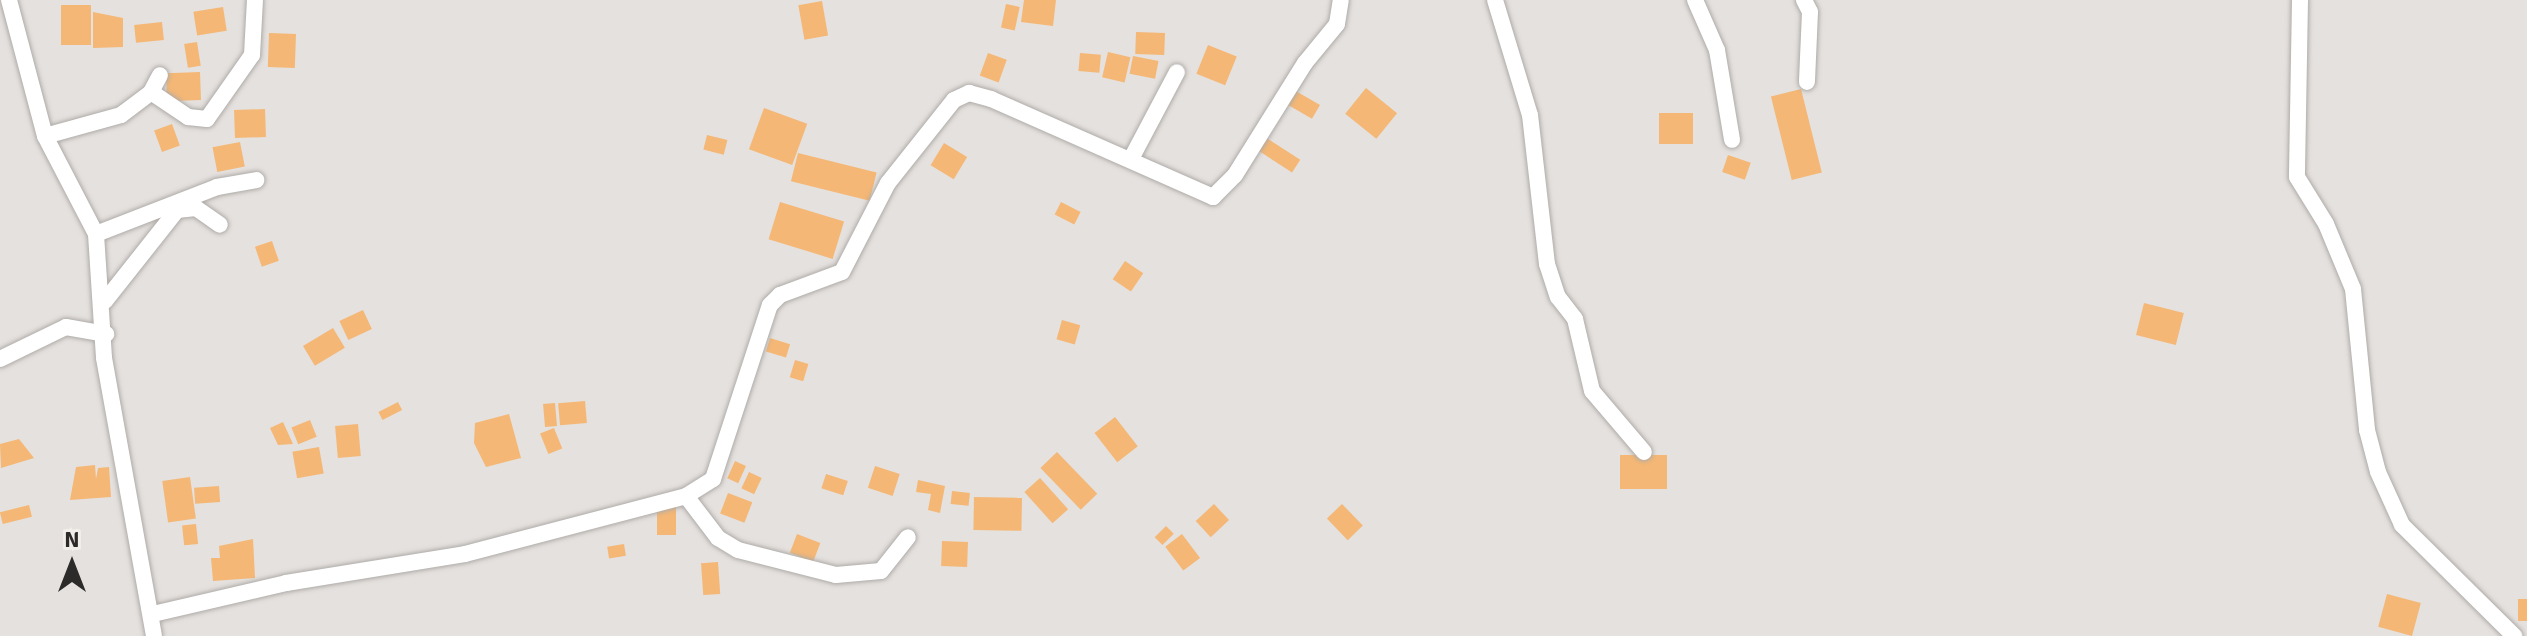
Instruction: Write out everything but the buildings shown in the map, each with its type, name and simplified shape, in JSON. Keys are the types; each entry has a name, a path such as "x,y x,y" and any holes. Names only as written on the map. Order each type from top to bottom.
{"street":[{"path":"9,0 45,136 96,234 105,301 104,358 153,614 154,636"},
{"path":"151,92 188,117 207,119 252,55 255,0"},
{"path":"153,614 286,583 465,554 686,496 713,479 770,305 780,295 842,272 888,183 954,100 969,93 991,99 1131,159 1204,195 1223,191 1337,24 1341,0"},
{"path":"1495,0 1530,115 1547,264 1558,297 1575,319 1592,391 1644,452"},
{"path":"1695,0 1717,50 1732,140"},
{"path":"1804,0 1810,12 1807,82"},
{"path":"2300,0 2297,177 2326,224 2353,289 2367,430 2378,472 2402,525 2514,636"},
{"path":"1131,159 1177,72"},
{"path":"45,136 121,115 151,92 160,75"},
{"path":"96,234 217,187 256,180"},
{"path":"105,301 177,210 196,208 220,225"},
{"path":"0,359 66,327 106,334"},
{"path":"686,496 718,538 738,550 836,575 881,571 908,537"}]}
